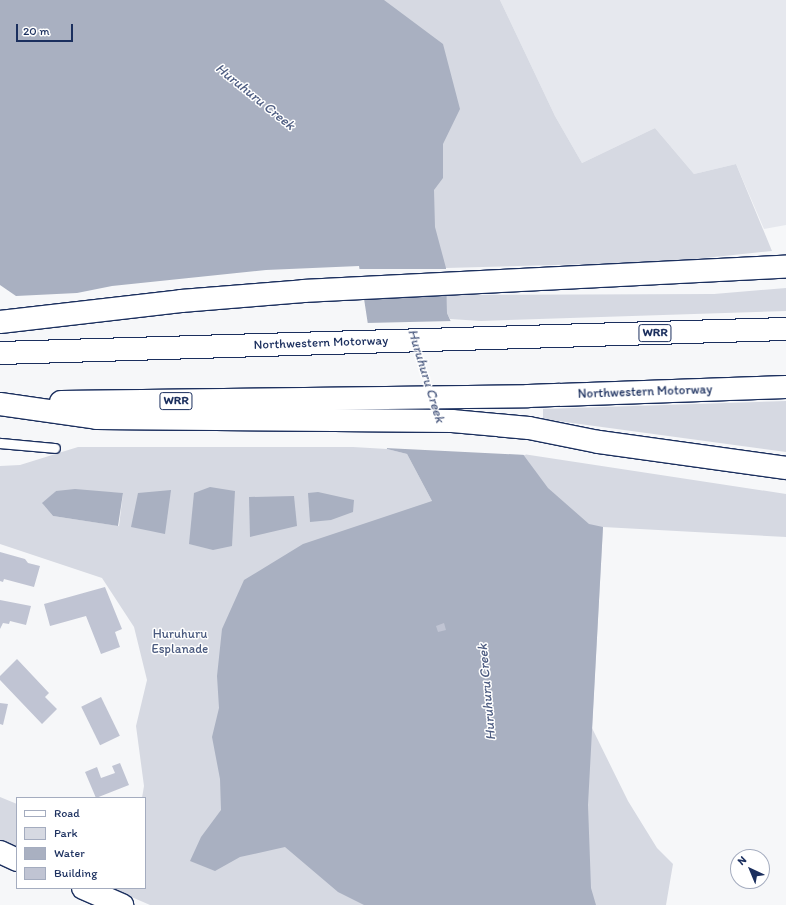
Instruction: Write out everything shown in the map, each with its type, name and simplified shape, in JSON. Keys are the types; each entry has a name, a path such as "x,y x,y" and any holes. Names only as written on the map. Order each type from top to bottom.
{"main road":[{"path":"0,322 181,300 304,291 510,280 677,274 786,267"},
{"name":"Northwestern Motorway","path":"0,353 524,338 786,328"},
{"name":"Northwestern Motorway","path":"0,403 353,409 528,396 786,387"},
{"path":"353,409 452,421 529,428 599,442 786,468"},
{"path":"0,852 16,860"},
{"path":"85,889 122,905"}],"lane":[{"path":"0,443 55,448"}],"shaded area":[{"path":"500,0 786,0 786,225 764,229 736,164 694,174 655,128 582,163 555,116"}],"green space":[{"path":"173,0 500,0 555,116 582,163 655,128 694,174 736,164 772,251 666,262 446,268 410,251"},
{"path":"786,288 786,311 481,321 450,319 447,313 446,295 714,294"},
{"path":"786,401 786,452 543,419 543,409"},
{"name":"Huruhuru Esplanade","path":"78,447 353,447 387,449 407,454 432,501 462,905 150,905 113,889 146,889 146,797 142,797 144,786 136,726 147,680 134,627 102,578 0,544 0,466 20,465","holes":["56,491 123,493 119,526 53,516 43,504"]},
{"path":"523,454 786,494 786,537 603,527 592,728 628,801 657,848 673,864 666,905 519,905"},
{"path":"0,797 16,804 16,847 0,840"}],"water":[{"name":"Huruhuru Creek","path":"0,0 384,0 443,44 460,109 443,144 443,178 434,190 435,227 446,268 447,313 491,411 548,488 589,524 603,527 588,805 591,888 596,905 364,905 338,892 285,847 240,857 215,871 190,861 201,837 221,810 220,779 212,737 219,708 217,676 222,629 244,580 303,544 432,501 407,454 387,449 359,266 266,270 112,286 77,293 16,296 0,285"},
{"path":"210,487 235,491 232,546 213,550 189,544 194,493"},
{"path":"75,489 123,493 118,526 53,516 42,503 56,491"},
{"path":"171,490 165,534 131,527 138,493"},
{"path":"318,492 354,500 353,512 331,520 310,522 308,493"},
{"path":"294,496 297,526 250,537 249,497"}],"pier":[{"path":"358,269 448,269 448,295 358,295"},
{"path":"453,321 493,410 526,455 385,448 366,323"}],"building":[{"path":"0,552 25,559 28,563 40,566 34,587 4,579 3,582 0,581"},
{"path":"105,587 122,629 115,632 120,647 101,654 86,616 50,626 44,604"},
{"path":"0,600 31,606 26,625 10,621 9,624 3,623 0,629"},
{"path":"444,623 446,630 438,632 436,626"},
{"path":"17,659 49,693 45,697 57,709 42,724 0,680 0,676"},
{"path":"101,697 120,736 100,745 81,707"},
{"path":"0,703 8,704 3,725 0,724"},
{"path":"120,763 129,785 96,797 85,772 97,767 101,778 115,773 112,766"}]}
